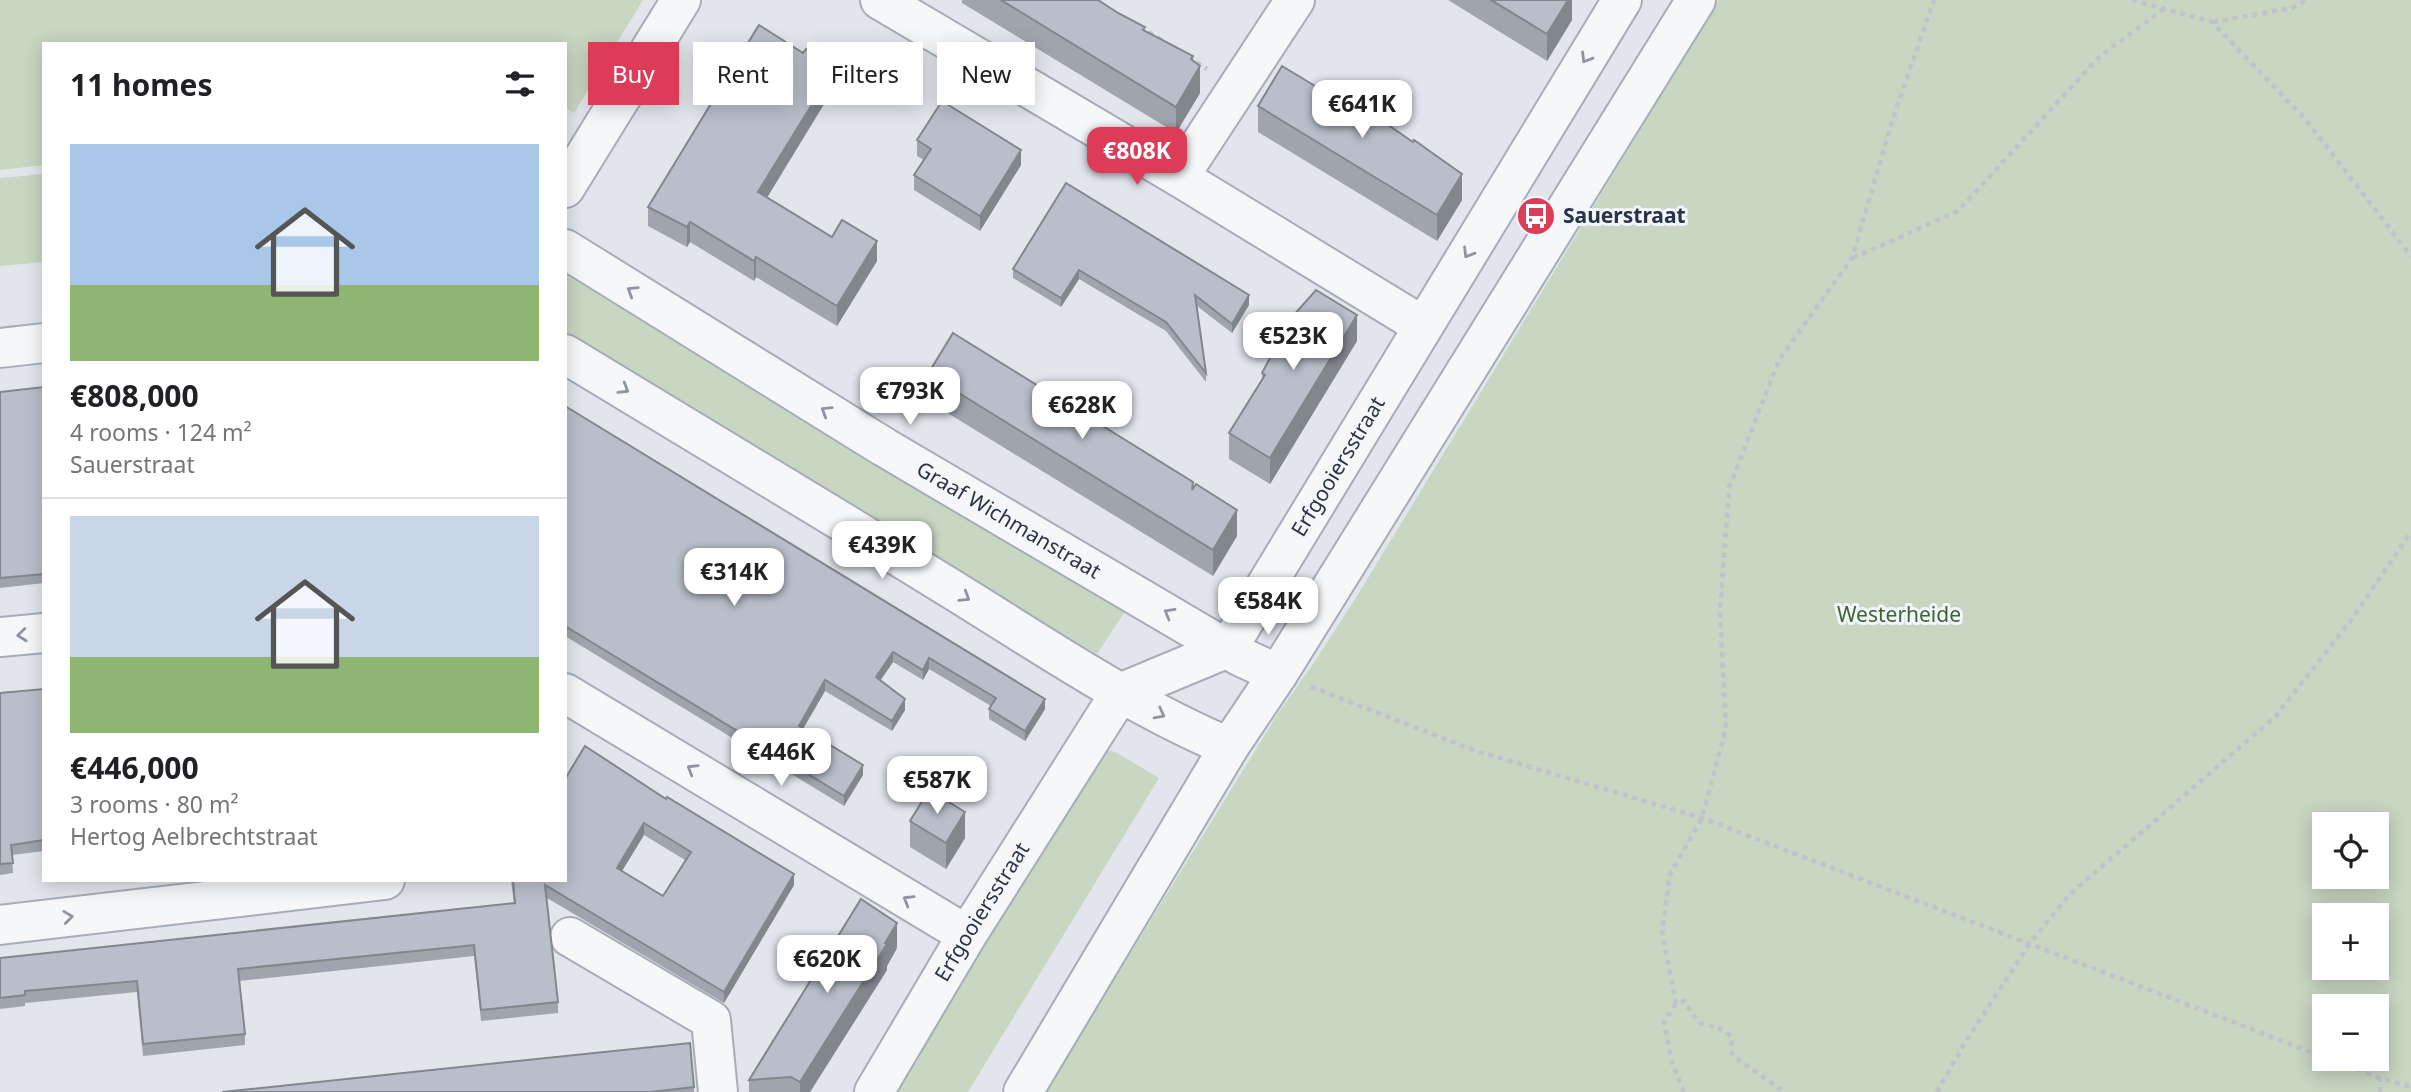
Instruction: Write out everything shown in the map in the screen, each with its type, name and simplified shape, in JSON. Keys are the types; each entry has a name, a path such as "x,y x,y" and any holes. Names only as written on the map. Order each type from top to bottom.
{"street":[{"path":"567,185 681,0"},
{"path":"880,0 1179,177 1423,326"},
{"path":"1179,177 1295,0"},
{"name":"Erfgooiersstraat","path":"1228,648 1622,0"},
{"path":"1023,1092 1229,747 1278,674 1696,0"},
{"name":"Graaf Wichmanstraat","path":"567,250 884,447 1239,656 1278,674"},
{"path":"0,348 42,344"},
{"path":"567,355 841,520 1120,693 1196,733 1229,747"},
{"path":"0,637 42,633"},
{"path":"1120,693 1228,648"},
{"name":"Erfgooiersstraat","path":"874,1092 967,935 1120,693"},
{"path":"567,697 967,935"},
{"path":"0,925 368,882"},
{"path":"570,937 710,1020 718,1092"}],"path":[{"path":"1676,1004 1662,932 1670,874 1702,818 1726,728 1720,611 1729,488 1779,360 1853,258 1894,115 1934,0"},
{"path":"2132,0 2212,22 2292,8 2306,0"},
{"path":"1853,258 1958,211 2099,57 2165,8"},
{"path":"2212,22 2306,120 2411,256"},
{"path":"1139,27 1172,47"},
{"path":"1183,54 1238,88"},
{"path":"1937,1092 1966,1041 2030,943 2069,895 2276,716 2352,619 2411,532"},
{"path":"1278,674 1475,751 1702,818 2312,1052"},
{"path":"1684,1092 1672,1063 1664,1021 1676,1004 1684,1001 1699,1023 1717,1027 1731,1036 1732,1055 1784,1092"},
{"path":"2361,1071 2411,1087"},
{"path":"2380,1078 2380,1092"}],"green space":[{"path":"0,0 643,0 617,42 588,42 588,90 574,113 567,109 567,42 42,42 42,165 0,170"},
{"name":"Westerheide","path":"1719,0 2411,0 2411,1092 1045,1092 1277,715 1313,664"},
{"path":"42,174 42,262 0,266 0,178"},
{"path":"567,268 1128,607 1097,654 567,335"},
{"path":"1103,748 1117,753 1159,778 968,1092 890,1092"}],"building":[{"path":"1001,0 1098,0 1145,27 1143,30 1193,56 1191,59 1200,66 1176,107"},
{"path":"1491,0 1568,0 1547,34"},
{"path":"759,25 786,42 749,42"},
{"path":"793,47 803,53 807,50 807,105 812,105 758,192 832,237 842,220 877,241 837,306 756,257 754,261 690,222 687,227 648,207 710,105 793,105"},
{"path":"1282,66 1340,101 1343,97 1362,107 1462,174 1437,215 1258,106"},
{"path":"939,105 948,105 1021,150 980,216 914,175 931,149 917,140"},
{"path":"1066,183 1249,295 1232,324 1195,295 1206,373 1166,322 1079,270 1061,298 1013,269"},
{"path":"1316,290 1357,315 1270,458 1229,433 1265,375 1262,373 1292,317"},
{"path":"953,333 1193,482 1192,490 1196,484 1237,510 1213,550 928,374"},
{"path":"42,387 42,574 0,578 0,392"},
{"path":"567,407 1045,699 1025,731 989,709 996,698 929,658 923,670 893,652 876,677 905,699 892,721 825,680 799,726 863,765 844,796 567,627"},
{"path":"42,689 42,840 11,845 13,863 0,864 0,693"},
{"path":"585,746 666,799 667,797 794,874 724,992 545,885 558,1002 481,1010 474,945 238,969 245,1034 143,1044 137,981 25,991 25,995 0,998 0,958 515,903 513,882 567,882 567,776","holes":["644,823 691,852 663,896 617,868"]},
{"path":"929,790 965,812 946,843 910,821"},
{"path":"861,899 897,923 885,943 887,944 800,1082 791,1077 749,1080"},
{"path":"690,1043 694,1087 651,1092 222,1092"}],"place":[{"name":"Sauerstraat","path":"1536,216"}]}
